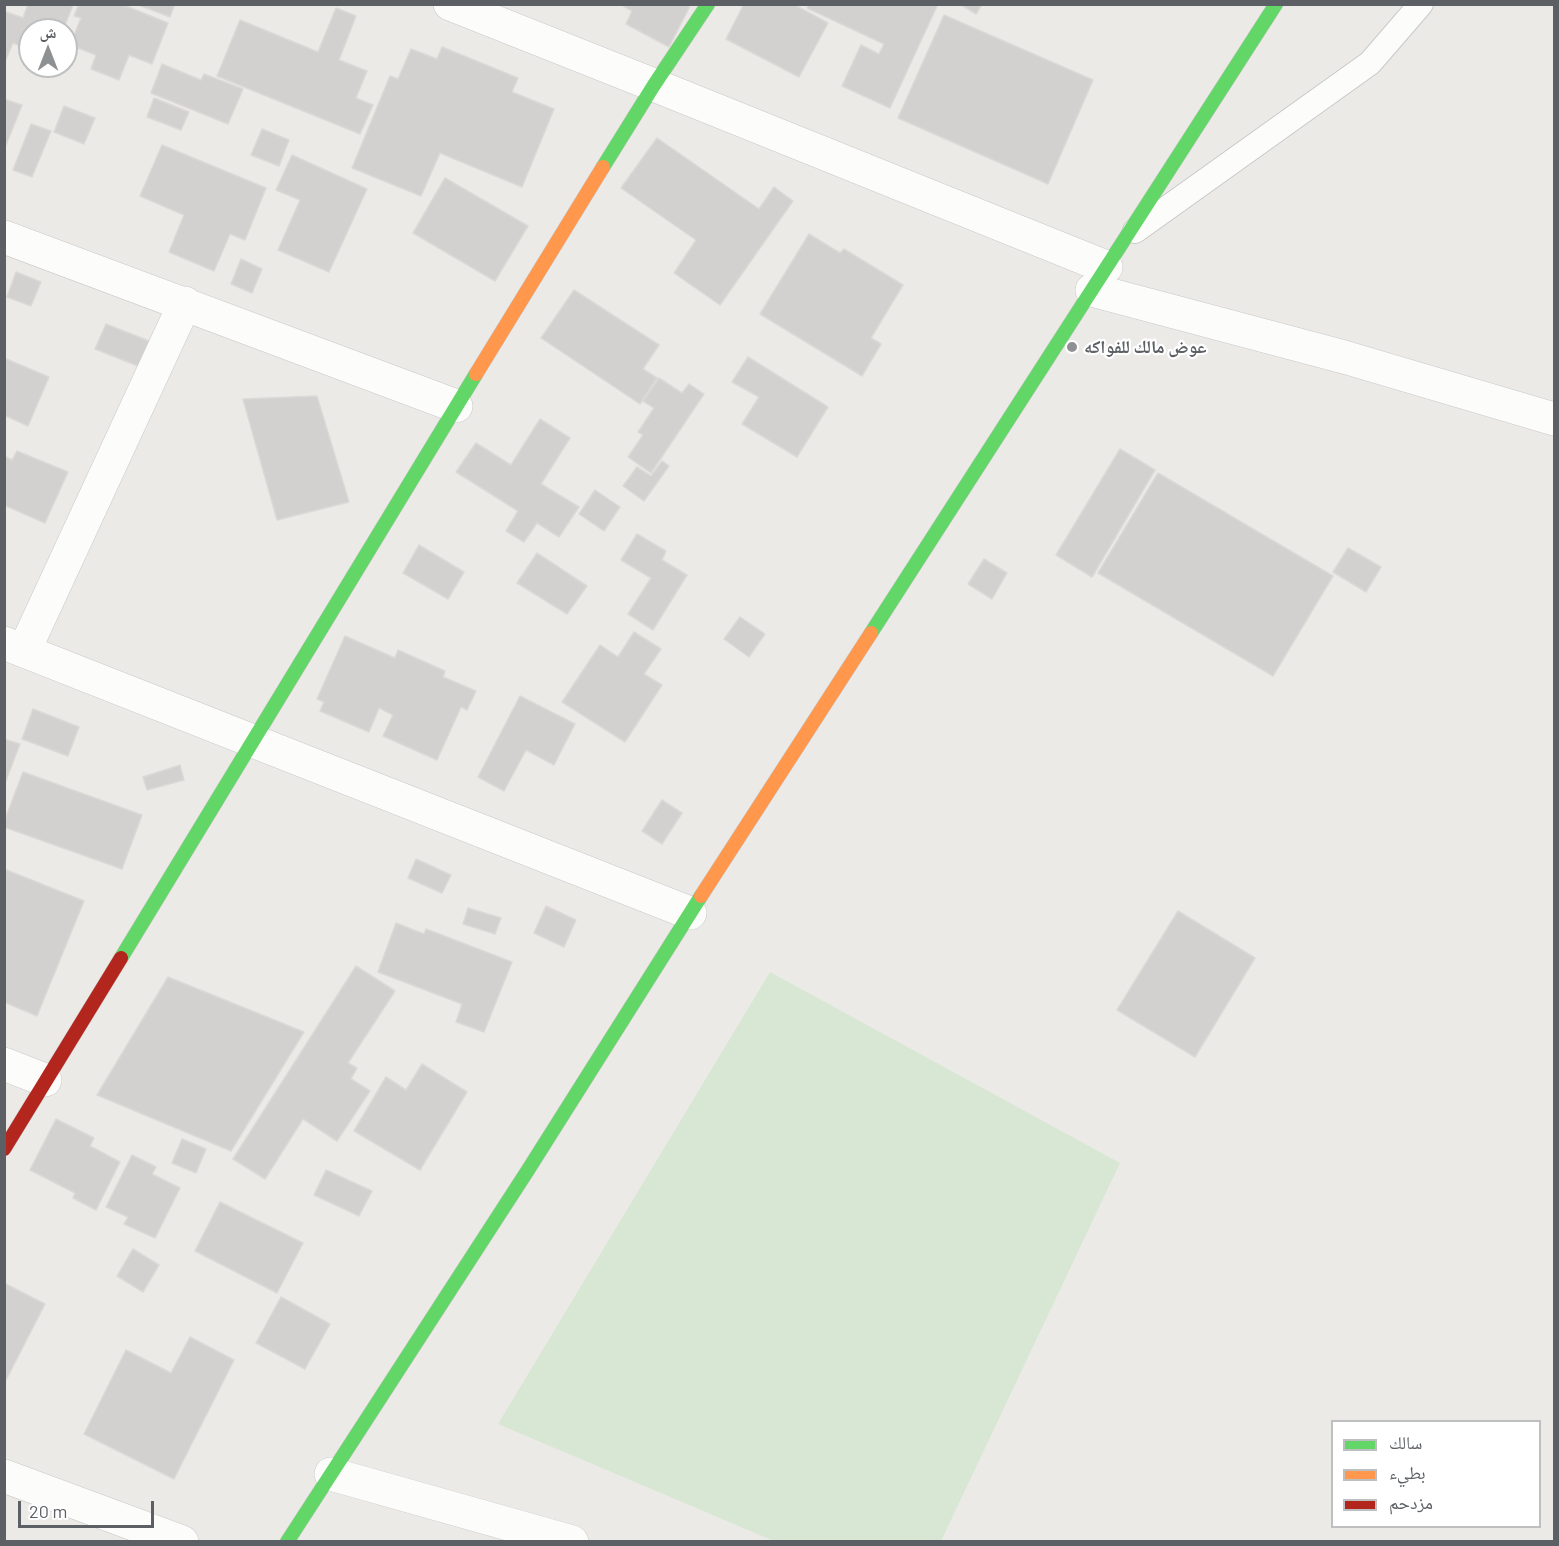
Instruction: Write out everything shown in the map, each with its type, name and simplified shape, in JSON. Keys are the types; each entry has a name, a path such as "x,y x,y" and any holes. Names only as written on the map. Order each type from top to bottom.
{"street":[{"path":"450,4 654,85 1099,278 1344,357 1554,419"},
{"path":"4,1149 456,406 654,85 708,4"},
{"path":"287,1542 1276,4"},
{"path":"4,237 456,406"},
{"path":"185,303 14,647 690,913"},
{"path":"4,1064 45,1080"},
{"path":"332,1474 572,1542"},
{"path":"4,1476 182,1542"}],"lane":[{"path":"1128,236 1370,63 1421,4"}],"green space":[{"path":"770,972 1120,1163 941,1541 774,1541 498,1424"}],"building":[{"path":"28,4 73,5 68,18 23,18"},
{"path":"79,4 121,4 168,23 152,64 129,55 119,80 91,69 96,55 78,48 78,25 81,18 74,16"},
{"path":"136,4 175,4 170,17"},
{"path":"620,4 687,4 690,6 669,47 626,24 632,11"},
{"path":"744,4 793,4 828,23 799,77 726,39"},
{"path":"809,4 938,4 890,108 842,86 861,45 879,54 884,44 807,8"},
{"path":"960,4 982,4 976,14"},
{"path":"336,8 356,16 339,60 367,71 356,98 373,105 360,134 217,76 240,20 318,52"},
{"path":"4,11 23,18 18,18 18,45 13,43 4,64"},
{"path":"944,15 1093,80 1048,184 898,118"},
{"path":"442,47 518,78 512,92 554,109 522,187 440,153 421,196 352,168 390,76 398,79 411,49 437,59"},
{"path":"162,64 201,80 204,74 243,89 228,124 151,93"},
{"path":"154,98 189,112 181,130 147,117"},
{"path":"4,99 22,105 4,150"},
{"path":"64,106 95,118 84,144 54,132"},
{"path":"31,124 51,131 32,177 13,170"},
{"path":"262,129 289,140 279,166 251,155"},
{"path":"657,138 759,209 774,187 793,201 720,305 674,273 696,240 621,188"},
{"path":"162,145 266,188 245,240 230,234 214,271 169,252 184,215 140,196"},
{"path":"292,155 367,189 329,272 278,250 300,200 276,190"},
{"path":"445,178 528,226 495,281 413,233"},
{"path":"809,234 840,253 844,249 903,285 871,338 881,344 862,376 760,314"},
{"path":"241,259 262,269 252,293 231,284"},
{"path":"16,272 41,282 31,306 7,297"},
{"path":"574,290 659,345 643,369 657,378 640,404 541,338"},
{"path":"106,324 149,341 138,366 95,349"},
{"path":"748,357 828,407 797,457 742,424 759,397 732,382"},
{"path":"4,358 49,377 28,426 4,415"},
{"path":"659,378 682,393 689,384 704,394 651,473 628,457 643,435 638,432 654,408 643,401"},
{"path":"317,396 349,502 277,520 243,399"},
{"path":"540,419 570,438 541,484 579,507 559,537 537,523 524,542 506,531 518,511 456,472 476,443 511,465"},
{"path":"1120,449 1155,470 1092,577 1056,555"},
{"path":"17,451 68,472 45,523 4,505 4,456 12,460"},
{"path":"662,461 669,466 644,501 623,486 637,467 651,476"},
{"path":"1158,473 1333,576 1273,676 1098,573"},
{"path":"595,490 620,507 604,531 579,514"},
{"path":"637,534 666,551 662,560 687,575 653,630 628,614 651,578 621,560"},
{"path":"419,545 464,572 448,599 403,573"},
{"path":"1348,548 1381,567 1366,592 1333,572"},
{"path":"537,553 587,586 567,614 517,583"},
{"path":"984,559 1007,573 992,599 968,584"},
{"path":"740,617 765,634 749,657 724,639"},
{"path":"634,632 661,649 644,674 662,685 625,742 562,702 600,645 618,657"},
{"path":"345,636 395,658 398,650 445,671 443,677 476,691 467,710 461,707 437,760 383,736 393,715 379,708 369,732 320,711 324,702 317,699"},
{"path":"520,696 575,724 554,765 526,750 504,791 478,777"},
{"path":"33,709 79,727 68,756 22,739"},
{"path":"4,739 20,744 4,786"},
{"path":"180,765 184,780 147,790 143,777"},
{"path":"23,772 142,815 122,869 4,827"},
{"path":"662,800 682,813 662,844 642,831"},
{"path":"416,859 451,875 442,893 408,878"},
{"path":"4,869 84,901 37,1016 4,1002"},
{"path":"546,906 576,920 564,947 534,933"},
{"path":"468,908 501,918 495,934 463,924"},
{"path":"1178,911 1255,958 1195,1057 1117,1010"},
{"path":"396,923 424,934 426,929 512,962 484,1032 456,1022 462,1004 378,972"},
{"path":"356,966 395,991 348,1063 357,1068 351,1079 370,1091 337,1141 303,1119 265,1179 233,1159"},
{"path":"168,977 304,1032 231,1151 97,1095"},
{"path":"422,1064 467,1092 420,1170 354,1131 386,1077 406,1090"},
{"path":"56,1119 94,1138 90,1146 120,1162 96,1210 73,1198 75,1193 30,1170"},
{"path":"182,1139 206,1149 196,1173 172,1163"},
{"path":"132,1155 156,1167 152,1174 180,1188 155,1238 124,1224 128,1217 106,1207"},
{"path":"326,1170 372,1191 359,1216 314,1195"},
{"path":"220,1202 303,1243 277,1293 195,1251"},
{"path":"133,1249 159,1265 143,1292 117,1276"},
{"path":"4,1283 45,1304 4,1384"},
{"path":"281,1297 330,1324 305,1369 256,1343"},
{"path":"190,1337 234,1360 174,1479 84,1434 126,1350 171,1373"}],"traffic: fast":[{"path":"603,167 708,4"},
{"path":"871,633 1276,4"},
{"path":"121,958 476,374"},
{"path":"287,1542 528,1170 701,896"}],"traffic: slow":[{"path":"476,374 603,167"},
{"path":"701,896 871,633"}],"traffic: jam":[{"path":"4,1149 121,958"}],"place":[{"name":"عوض مالك للفواكه","path":"1072,347"}]}
